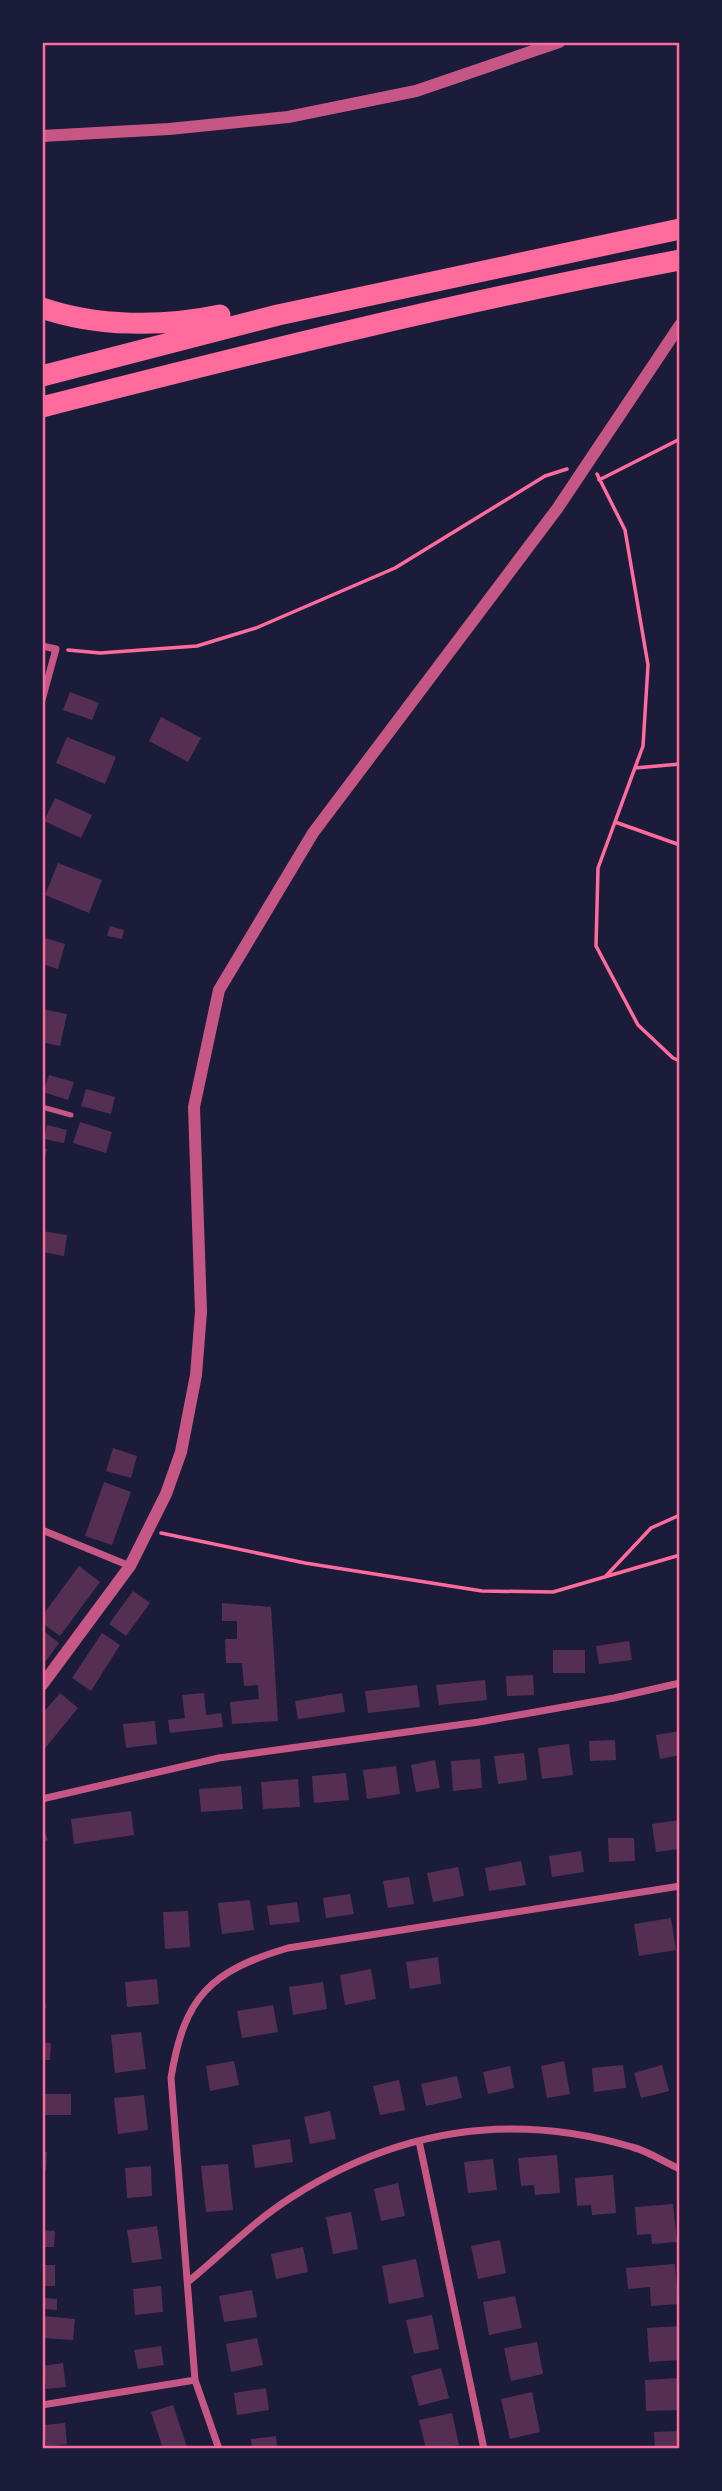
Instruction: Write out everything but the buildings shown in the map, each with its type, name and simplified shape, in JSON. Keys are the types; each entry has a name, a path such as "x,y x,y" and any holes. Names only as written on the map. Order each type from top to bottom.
{"highway":[{"path":"42,376 278,314 680,229"},
{"path":"42,407 237,357 680,260"},
{"path":"42,308 110,322 192,321 238,311 278,314"}],"street":[{"path":"42,136 169,129 288,117 416,92 559,42"},
{"path":"42,1685 130,1566 166,1494 181,1452 196,1375 201,1312 194,1107 219,990 313,833 592,461 680,325"},
{"path":"42,646 55,649 42,700"},
{"path":"42,1530 130,1566"},
{"path":"42,1799 219,1758 479,1722 614,1699 680,1683"},
{"path":"219,2449 195,2381 171,2078 177,2043 188,2016 210,1983 249,1959 288,1948 680,1886"},
{"path":"189,2281 289,2198 357,2159 419,2141 484,2128 547,2128 634,2147 680,2169"},
{"path":"419,2141 484,2449"},
{"path":"42,2405 195,2381"}],"lane":[{"path":"42,1107 71,1115"}],"path":[{"path":"599,480 680,439"},
{"path":"55,649 100,653 197,646 256,628 395,568 545,476 592,461 625,530 648,664 643,746 598,868 596,946 638,1025 673,1058 680,1061"},
{"path":"635,768 680,764"},
{"path":"615,822 680,845"},
{"path":"603,1578 651,1528 680,1515"},
{"path":"147,1531 305,1563 482,1591 553,1592 680,1555"}]}
